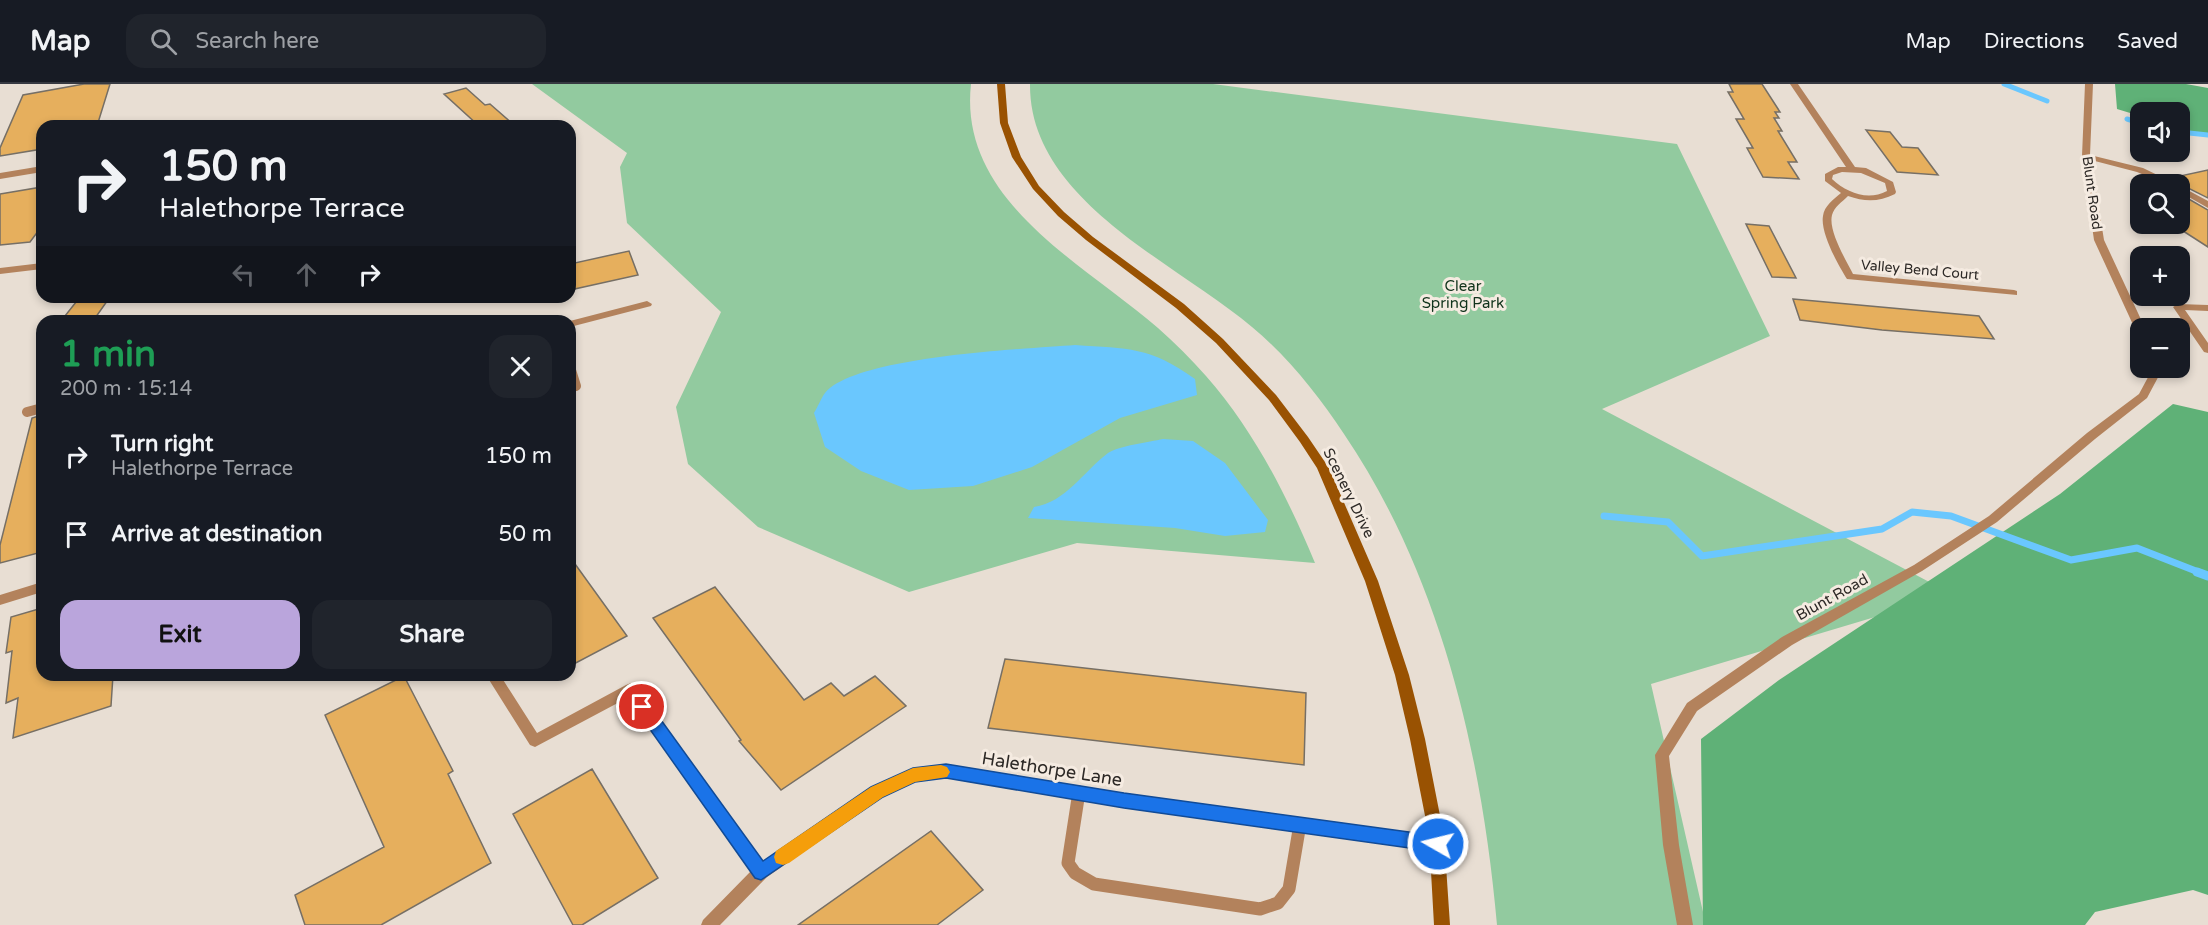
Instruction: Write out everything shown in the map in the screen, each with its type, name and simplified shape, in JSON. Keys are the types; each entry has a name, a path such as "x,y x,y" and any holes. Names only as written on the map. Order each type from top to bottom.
{"street":[{"name":"Scenery Drive","path":"1001,84 1000,106 1008,141 1031,184 1080,232 1179,306 1245,365 1282,408 1320,464 1382,603 1410,700 1438,844 1442,925"},
{"path":"1794,84 1851,168"},
{"name":"Blunt Road","path":"2089,84 2086,156 2099,240 2135,318"},
{"path":"2086,156 2149,174"},
{"path":"1851,168 1884,178 1892,188 1892,192 1875,198 1847,193 1834,186 1828,179 1829,174 1833,171 1851,168"},
{"path":"0,176 36,170"},
{"name":"Valley Bend Court","path":"1847,193 1829,210 1827,222 1832,243 1850,277 2014,293"},
{"path":"2190,195 2208,205"},
{"path":"0,271 36,267"},
{"path":"576,322 647,304"},
{"path":"2208,308 2178,307 2208,350"},
{"name":"Blunt Road","path":"1685,925 1671,845 1662,755 1692,707 1786,641 1918,568 1991,520 2091,436 2143,396 2153,378"},
{"path":"0,600 36,589"},
{"path":"497,681 534,741 631,689 761,872"},
{"name":"Halethorpe Lane","path":"709,925 761,872 877,792 913,775 946,771 1438,844"}],"lane":[{"path":"27,412 36,410"},
{"path":"1079,792 1068,863 1075,873 1095,884 1260,909 1278,903 1289,889 1300,824"}],"green space":[{"path":"532,84 971,84 972,125 984,162 1005,195 1032,226 1062,253 1158,328 1183,351 1224,397 1268,465 1315,563 1077,543 909,592 758,527 688,464 676,407 721,312 627,223 620,167 627,153"},
{"name":"Clear Spring Park","path":"1030,84 1213,84 1677,144 1770,336 1602,409 1952,594 1651,684 1706,925 1497,925 1480,797 1468,733 1451,670 1431,608 1407,547 1378,489 1324,405 1278,351 1252,327 1112,225 1080,195 1053,162 1036,125"},
{"path":"2115,84 2186,84 2208,88 2208,137 2190,131 2190,102 2130,102 2130,113 2117,109"},
{"path":"2173,404 2208,412 2208,895 2193,890 2095,912 2085,925 1703,925 1701,739 1779,680 2060,494"}],"water":[{"path":"1075,345 1138,351 1164,360 1195,379 1197,395 1120,418 1032,467 973,486 909,490 861,471 825,447 814,413 825,393 843,380 870,370 942,357"},
{"path":"1163,439 1193,441 1225,463 1268,520 1265,532 1225,536 1175,528 1028,518 1034,507 1065,493 1108,453 1127,446"}],"building":[{"path":"84,84 110,84 99,120 36,120 36,150 0,156 0,148 23,95"},
{"path":"1729,84 1762,84 1780,112 1775,112 1779,118 1774,118 1782,131 1778,131 1797,162 1788,162 1799,179 1763,177 1747,148 1753,148 1736,119 1744,119 1728,92 1733,92"},
{"path":"466,88 485,105 490,104 508,120 472,120 444,94"},
{"path":"1866,130 1890,132 1902,147 1918,148 1938,175 1897,172"},
{"path":"2208,170 2208,198 2190,189 2189,174"},
{"path":"36,188 36,234 30,242 0,245 0,194"},
{"path":"2190,200 2208,210 2208,247 2188,234 2190,234"},
{"path":"1746,224 1769,226 1796,278 1772,277"},
{"path":"629,251 638,275 576,289 576,263"},
{"path":"1793,299 1979,316 1994,339 1882,330 1800,320"},
{"path":"75,303 106,303 97,315 66,315"},
{"path":"36,417 36,554 0,563 0,545 32,418"},
{"path":"576,565 627,636 576,663"},
{"path":"715,587 804,700 831,683 844,696 875,676 906,706 781,790 739,741 741,740 653,618"},
{"path":"36,610 36,681 113,681 111,706 13,738 18,698 6,703 12,651 6,653 11,617"},
{"path":"1005,659 1306,693 1304,765 988,728"},
{"path":"394,681 407,681 453,771 448,774 491,863 381,925 305,925 295,895 384,847 325,715"},
{"path":"592,769 658,878 582,925 573,925 513,814"},
{"path":"931,831 983,890 937,925 798,925"}],"waterway":[{"path":"2004,84 2047,101"},
{"path":"2190,133 2208,135"},
{"path":"1604,516 1668,522 1702,556 1882,529 1912,512 1951,516 2071,560 2137,548 2201,573"},
{"path":"2197,572 2208,576"}],"slow traffic":[{"path":"783,857 877,792 913,775 941,772"}],"route":[{"path":"642,707 690,777 761,872 877,792 913,775 946,771 1124,800 1438,844"}]}
